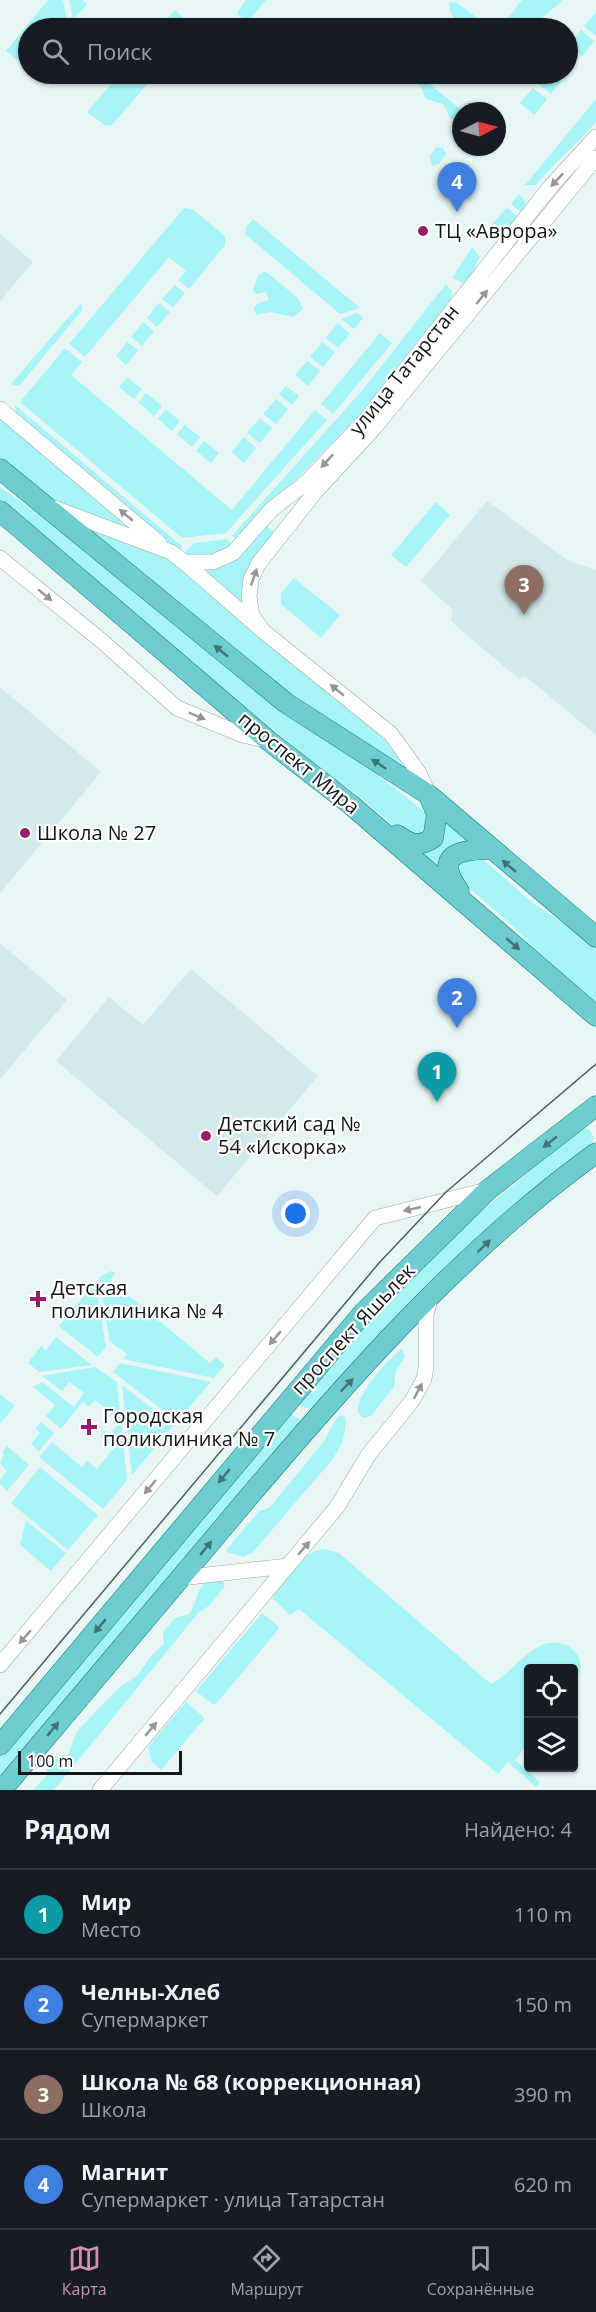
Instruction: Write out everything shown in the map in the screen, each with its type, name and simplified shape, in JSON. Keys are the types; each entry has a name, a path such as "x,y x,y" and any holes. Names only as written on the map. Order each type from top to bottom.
{"main road":[{"name":"проспект Мира","path":"0,469 286,703 429,795 489,849 596,937"},
{"name":"проспект Мира","path":"0,511 269,741 350,804 596,1016"},
{"path":"350,804 411,844 419,845 433,838 436,830 437,814 429,795"},
{"path":"470,906 448,876 447,866 458,851 489,849"},
{"name":"проспект Яшьлек","path":"0,1745 295,1390 363,1312 489,1189 586,1123 596,1106"},
{"name":"проспект Яшьлек","path":"2,1790 319,1414 509,1223 596,1153"},
{"path":"295,1390 296,1410 308,1416 319,1414"}],"street":[{"name":"улица Татарстан","path":"184,562 213,562 233,553 272,509 307,482 363,423 551,186 596,137"},
{"name":"улица Татарстан","path":"263,631 252,616 249,597 251,579 259,563 316,491 375,427 596,158"},
{"path":"0,409 263,631 391,734 419,773 429,795"},
{"path":"41,504 171,552"},
{"path":"272,509 274,523 282,527 289,527"},
{"path":"0,558 103,642 177,708 243,735 269,741"},
{"path":"0,1665 375,1218 489,1189"},
{"path":"100,1790 338,1507 369,1454 412,1401 424,1379 426,1314 430,1300"},
{"path":"180,1578 288,1566"}],"shaded area":[{"path":"48,0 63,0 66,18 33,18"},
{"path":"69,0 82,0 87,4 73,18"},
{"path":"246,0 266,0 251,18 242,18 237,13"},
{"path":"522,0 562,0 542,18 508,18"},
{"path":"456,2 477,18 454,18 449,3"},
{"path":"175,10 183,18 168,18"},
{"path":"596,12 596,36 584,26"},
{"path":"581,30 594,41 582,56 578,53 578,34"},
{"path":"18,36 18,61 6,51"},
{"path":"111,84 147,84 112,125 106,126 87,112"},
{"path":"418,84 429,84 452,102 452,119 443,104 426,99"},
{"path":"538,84 559,84 551,94"},
{"path":"533,88 547,99 534,115 520,103"},
{"path":"596,99 596,122 536,185 525,185"},
{"path":"436,147 443,148 446,154 439,164 432,166 430,156"},
{"path":"519,194 526,202 523,214 511,204"},
{"path":"184,208 192,209 225,236 225,245 189,289 178,280 186,271 169,257 85,357 69,344"},
{"path":"507,208 520,218 500,232 489,227"},
{"path":"253,219 360,308 340,314 245,234 246,227"},
{"path":"0,234 33,262 0,301"},
{"path":"472,247 480,257 469,279 464,283 452,278"},
{"path":"264,272 298,298 303,309 293,317 270,312 256,315 254,308 257,304 269,300 266,292 256,294 253,290 258,276"},
{"path":"446,284 452,291 451,299 358,417 237,540 232,536 364,388"},
{"path":"175,285 185,293 173,308 162,299"},
{"path":"81,303 82,310 19,386 11,384"},
{"path":"159,303 170,312 157,327 147,318"},
{"path":"357,313 363,318 354,329 341,319"},
{"path":"143,322 154,331 142,346 131,337"},
{"path":"338,323 350,334 338,348 326,338"},
{"path":"380,333 392,343 333,414 321,404"},
{"path":"127,342 138,350 126,365 116,356"},
{"path":"322,342 335,352 323,367 310,357"},
{"path":"65,348 82,362 71,375 232,510 315,410 327,420 226,533 182,538 20,402"},
{"path":"307,361 320,371 308,386 295,375"},
{"path":"127,377 142,389 134,399 119,387"},
{"path":"286,386 299,396 292,405 279,394"},
{"path":"146,393 162,406 154,416 138,402"},
{"path":"276,399 288,409 276,424 263,414"},
{"path":"15,405 183,547 178,552 16,417"},
{"path":"166,409 180,421 172,431 158,419"},
{"path":"0,416 143,536 58,505 0,457"},
{"path":"260,418 272,428 260,443 247,433"},
{"path":"185,425 200,437 192,447 177,434"},
{"path":"244,437 256,448 244,463 232,452"},
{"path":"204,441 219,453 211,463 196,451"},
{"path":"0,487 61,530 279,710 355,757 426,813 431,818 425,836 404,835 354,792 327,774 0,502"},
{"path":"487,501 569,561 596,570 596,735 525,676 519,679 454,624 451,620 453,610 421,581"},
{"path":"436,502 450,515 406,567 391,555"},
{"path":"82,525 170,558 365,721 383,738 403,764 337,728 294,701"},
{"path":"266,525 276,533 245,578 243,608 199,570 210,569"},
{"path":"227,539 233,544 216,554 183,554 194,543"},
{"path":"294,578 340,615 321,638 281,604 281,593"},
{"name":"Школа № 27","path":"0,687 101,772 0,893"},
{"path":"443,820 469,839 452,846 440,872 416,851"},
{"path":"479,856 534,904 573,929 596,948 596,1002 547,963 514,927 459,879 455,864"},
{"path":"0,943 67,1000 0,1079"},
{"name":"Детский сад № 54 «Искорка»","path":"191,969 318,1076 217,1196 56,1061 109,997 143,1025"},
{"path":"582,1128 589,1129 594,1138 590,1146 313,1409 301,1407 300,1403 367,1321 470,1221"},
{"path":"111,1271 115,1273 110,1280 210,1363 216,1357 225,1365 214,1378 123,1359 127,1354 110,1342 99,1277"},
{"path":"95,1283 106,1347 98,1357 59,1326"},
{"path":"56,1337 92,1365 39,1372 28,1363 41,1346 46,1350"},
{"path":"402,1349 405,1357 396,1370 394,1387 371,1416 363,1418 358,1412 359,1404 367,1387 388,1361"},
{"path":"120,1363 211,1382 177,1421 113,1372"},
{"path":"95,1367 117,1382 121,1421 95,1400 89,1407 83,1402 61,1429 46,1416 55,1405 33,1387 42,1382 74,1407 84,1393 69,1382 62,1391 42,1376"},
{"path":"122,1385 174,1425 132,1475"},
{"path":"0,1394 15,1406 0,1424"},
{"path":"289,1409 293,1416 304,1421 0,1779 0,1757 82,1662"},
{"path":"341,1415 345,1417 346,1423 344,1434 332,1460 253,1552 243,1557 227,1552 227,1549 258,1512 270,1507 325,1440 337,1417"},
{"path":"121,1421 127,1480 103,1509 39,1457 52,1442 82,1467 87,1461 97,1469 114,1448 100,1436 105,1430 110,1434"},
{"path":"41,1422 54,1433 39,1451 31,1444 40,1433 35,1429"},
{"path":"7,1446 29,1465 7,1491 0,1484 0,1480 7,1471 0,1464 4,1454 2,1452"},
{"path":"40,1467 98,1515 68,1550 11,1503"},
{"path":"26,1521 66,1553 51,1571 20,1545"},
{"path":"324,1549 339,1553 491,1684 535,1649 545,1644 555,1642 566,1645 575,1652 581,1667 578,1677 578,1664 524,1664 524,1749 515,1760 524,1768 524,1772 529,1772 540,1782 536,1787 508,1762 498,1774 299,1609 290,1615 274,1600 273,1595 295,1567 316,1551"},
{"path":"222,1580 225,1586 209,1606 199,1612 54,1790 33,1790 46,1777 51,1760 58,1756 68,1755 77,1731 120,1687 138,1675 150,1657 164,1644 163,1632 175,1618 189,1614 206,1581"},
{"path":"262,1613 278,1626 278,1630 216,1704 212,1704 196,1691"},
{"path":"186,1702 205,1718 161,1770 151,1761 148,1747"}],"tram line":[{"path":"0,1714 379,1263 446,1192 596,1064"}],"place":[{"name":"Магнит","path":"457,212"},
{"name":"ТЦ «Аврора»","path":"423,231"},
{"name":"Школа № 68 (коррекционная)","path":"524,615"},
{"name":"Школа № 27","path":"25,833"},
{"name":"Челны-Хлеб","path":"457,1028"},
{"name":"Мир","path":"437,1102"},
{"name":"Детский сад № 54 «Искорка»","path":"206,1136"},
{"name":"Детская поликлиника № 4","path":"38,1299"},
{"name":"Городская поликлиника № 7","path":"89,1427"}]}
